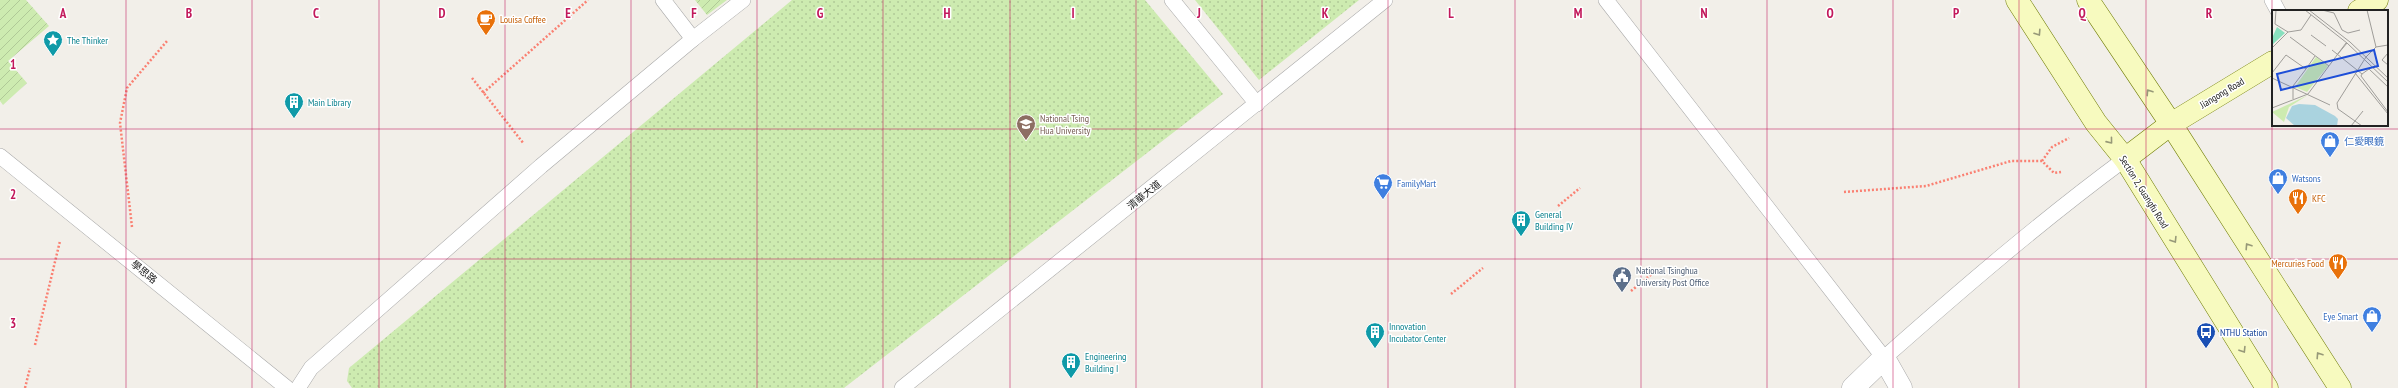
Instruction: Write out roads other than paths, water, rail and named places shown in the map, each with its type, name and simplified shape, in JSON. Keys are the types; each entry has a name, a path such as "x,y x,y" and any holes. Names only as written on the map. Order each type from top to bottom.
{"main road":[{"name":"Section 2, Guangfu Road","path":"2017,0 2096,123 2125,158 2267,388"},
{"path":"2088,0 2171,124 2340,388"},
{"path":"2361,10 2377,0"},
{"name":"Jiangong Road","path":"2125,158 2171,124 2272,63"}],"street":[{"path":"1853,388 1884,358 1901,388"}],"lane":[{"path":"663,0 693,39"},
{"path":"298,388 311,368 541,166 693,39 743,0"},
{"path":"1172,0 1257,104"},
{"name":"清華大道","path":"902,388 1385,0"},
{"path":"1606,0 1884,358 1976,277 2125,158"},
{"path":"2272,0 2277,10"},
{"name":"學思路","path":"0,156 287,388"}],"place":[{"name":"Louisa Coffee","path":"486,36"},
{"name":"The Thinker","path":"53,57"},
{"name":"Main Library","path":"294,119"},
{"name":"National Tsing Hua University","path":"1026,141"},
{"name":"仁愛眼鏡","path":"2330,158"},
{"name":"Watsons","path":"2278,195"},
{"name":"FamilyMart","path":"1383,200"},
{"name":"KFC","path":"2298,215"},
{"name":"General Building IV","path":"1521,237"},
{"name":"Mercuries Food","path":"2338,280"},
{"name":"National Tsinghua University Post Office","path":"1622,293"},
{"name":"Eye Smart","path":"2372,333"},
{"name":"Innovation Incubator Center","path":"1375,349"},
{"name":"NTHU Station","path":"2206,349"},
{"name":"Engineering Building I","path":"1071,379"}]}
